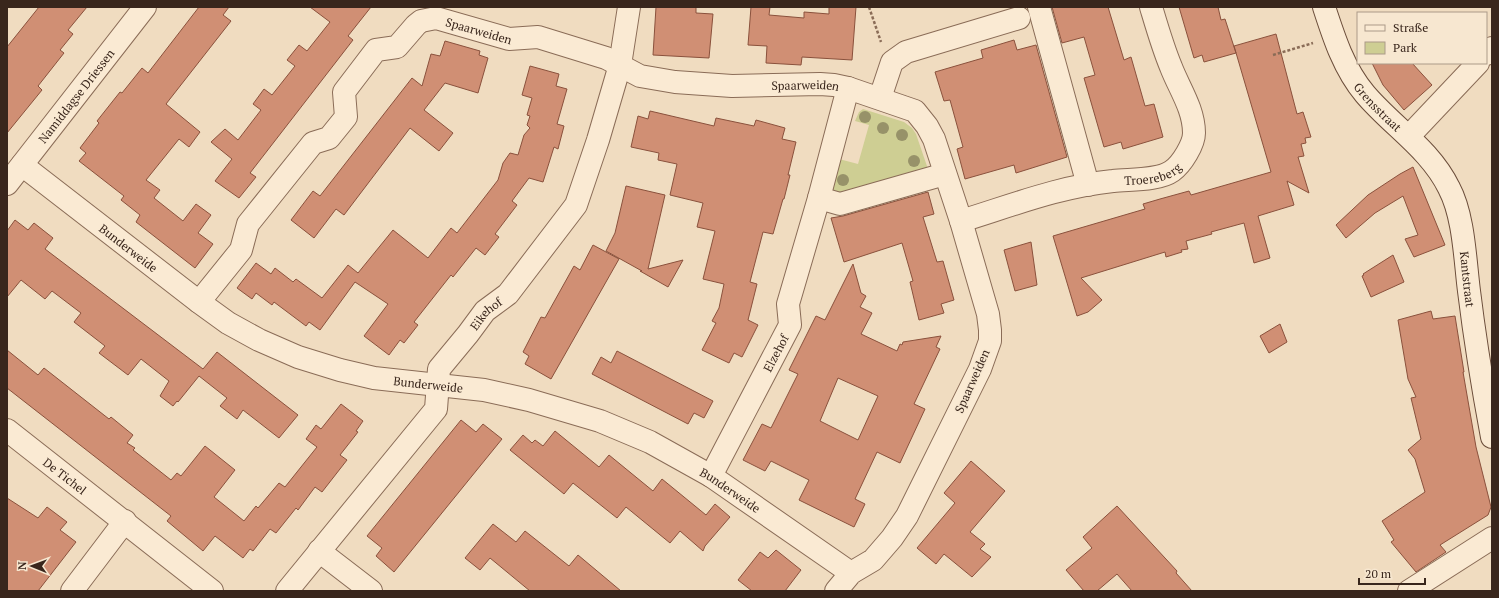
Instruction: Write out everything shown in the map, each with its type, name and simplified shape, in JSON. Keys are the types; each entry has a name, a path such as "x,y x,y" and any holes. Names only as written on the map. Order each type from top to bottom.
{"street":[{"name":"Namiddagse Driessen","path":"7,184 145,7"},
{"name":"Eikehof","path":"287,591 436,409 439,369 485,311 508,294 576,205 598,140 620,65 629,7"},
{"path":"1039,7 1088,185"},
{"name":"Troereberg","path":"960,221 1055,192 1113,181 1139,180 1162,175 1172,171 1190,149 1194,133 1191,114 1178,80 1172,69 1151,7"},
{"name":"Grensstraat","path":"1324,7 1334,37 1353,76 1366,94 1409,136"},
{"name":"Spaarweiden","path":"199,302 241,250 248,224 312,143 329,138 346,117 344,92 376,50 397,47 421,21 436,18 509,39 538,37 606,58 640,76 675,82 732,86 834,84 880,98 915,111 921,117 934,139 988,314 990,341 973,383 907,516 892,538 873,560 851,573 836,591"},
{"path":"880,98 892,62 906,52 1019,18"},
{"path":"1409,136 1477,64"},
{"name":"Elzehof","path":"711,476 744,410 790,325 788,304 819,198 848,88"},
{"name":"Kantstraat","path":"1409,136 1438,168 1455,202 1459,217 1478,364 1492,437"},
{"name":"Bunderweide","path":"22,165 199,302 228,323 259,340 298,357 340,370 374,378 484,390 600,421 650,442 711,476 851,573"},
{"path":"819,198 840,204 945,174"},
{"name":"De Tichel","path":"7,430 212,591"},
{"path":"72,591 124,521"},
{"path":"1409,591 1492,538"},
{"path":"319,551 370,591"}],"path":[{"path":"870,7 880,41 892,62"},
{"path":"1273,55 1314,43"}],"green space":[{"path":"863,109 904,122 912,128 916,134 929,172 829,196 839,159 858,164 869,125 855,121 859,112"}],"building":[{"path":"39,7 87,7 68,30 73,34 60,50 64,53 38,86 42,90 7,133 7,47"},
{"path":"199,7 229,7 223,15 231,21 166,104 200,132 189,147 179,139 146,180 160,190 154,198 183,221 196,204 211,215 198,233 213,244 195,268 136,222 140,215 121,200 124,196 79,161 86,153 80,148 99,123 97,121 120,92 122,93 142,68 148,73"},
{"path":"310,7 371,7 348,36 353,40 250,173 256,177 239,198 215,181 232,159 211,142 225,129 238,140 261,110 253,104 264,89 272,95 295,66 287,60 299,45 307,51 330,22"},
{"path":"656,7 696,7 696,13 713,14 709,58 653,55"},
{"path":"751,7 770,7 769,15 804,18 804,12 829,14 829,7 856,7 852,60 802,57 801,65 766,63 767,46 748,45"},
{"path":"1052,7 1108,7 1124,60 1131,57 1145,106 1154,104 1163,137 1123,149 1121,142 1104,147 1084,78 1095,75 1084,37 1062,43"},
{"path":"1179,7 1218,7 1221,20 1225,19 1236,53 1204,62 1202,55 1194,58"},
{"path":"1276,34 1297,114 1303,112 1311,137 1305,138 1306,143 1301,144 1304,156 1298,157 1309,193 1287,181 1294,205 1258,216 1270,258 1254,263 1244,223 1211,232 1212,234 1186,241 1188,249 1181,250 1182,252 1166,257 1165,252 1081,278 1102,300 1088,312 1077,316 1053,236 1145,209 1143,204 1160,199 1189,191 1191,195 1271,172 1234,46"},
{"path":"1014,40 1017,50 1036,45 1067,157 1016,173 1014,165 965,179 957,149 963,147 950,100 944,101 935,72 983,58 981,50"},
{"path":"445,41 480,51 479,55 488,58 478,93 445,83 424,110 453,133 439,151 410,128 344,215 336,209 314,238 291,220 313,191 320,196 412,78 422,86 431,54 440,56"},
{"path":"1372,64 1413,64 1432,85 1404,110 1383,85"},
{"path":"530,66 559,74 556,86 567,89 557,124 564,126 558,149 554,147 543,182 529,178 512,201 517,205 495,234 499,237 485,255 476,248 453,277 451,275 414,322 418,325 404,343 400,340 389,355 364,336 388,304 355,282 320,330 309,322 306,326 274,302 272,305 256,293 252,299 237,288 256,263 271,274 275,268 293,282 296,279 322,298 348,265 358,273 393,230 428,258 451,228 457,233 498,180 503,163 510,153 518,155 524,135 530,128 527,125 530,116 527,115 532,98 522,95"},
{"path":"650,111 714,126 716,118 754,126 756,120 785,128 782,139 796,142 784,199 773,234 763,232 750,282 757,284 748,320 758,325 742,357 734,353 729,363 702,350 716,323 712,321 719,308 724,284 703,279 715,231 697,227 703,203 670,195 677,164 658,160 659,153 631,147 638,116 648,119"},
{"path":"1413,167 1445,245 1414,257 1405,239 1418,235 1403,196 1375,213 1346,238 1336,225 1368,195"},
{"path":"626,186 665,195 648,269 683,260 668,287 606,251 615,233"},
{"path":"928,192 934,214 923,217 937,262 943,261 954,300 941,304 944,313 919,320 910,282 913,281 902,243 844,262 831,218"},
{"path":"15,220 28,230 34,223 53,238 45,249 203,369 217,352 298,415 279,438 243,410 237,419 220,406 227,398 199,376 173,406 160,396 169,381 141,359 128,375 99,353 105,346 74,322 81,313 52,291 45,299 21,280 7,297 7,231"},
{"path":"1031,242 1037,285 1015,291 1004,250"},
{"path":"593,245 619,259 551,379 525,364 529,356 523,352 541,317 545,318 574,266 580,270"},
{"path":"1393,255 1404,282 1371,297 1362,276 1364,275 1363,274"},
{"path":"853,264 861,293 866,296 860,307 872,313 861,334 897,351 900,344 902,345 903,342 941,336 936,347 940,349 914,404 925,409 900,463 877,452 855,499 865,504 854,527 799,500 809,480 771,461 765,471 743,460 762,424 771,428 798,374 789,370 816,316 825,320","holes":["838,378 878,396 858,440 820,421"]},
{"path":"1431,311 1433,319 1455,316 1476,447 1491,507 1488,515 1440,545 1446,552 1416,572 1391,542 1394,540 1382,521 1425,492 1415,459 1408,450 1421,439 1411,398 1416,397 1408,379 1398,320"},
{"path":"1280,324 1287,342 1269,353 1260,336"},
{"path":"7,350 38,375 44,368 109,419 111,417 133,435 127,443 135,448 133,450 171,480 177,473 181,476 205,446 235,470 214,497 244,521 256,506 258,508 279,483 285,487 317,447 306,439 316,425 321,429 341,404 363,421 356,431 358,432 340,455 347,460 322,492 315,487 298,510 296,508 276,533 270,529 253,551 250,549 243,558 215,536 203,551 167,521 171,516 7,388"},
{"path":"617,351 713,401 704,418 694,413 688,424 592,374 601,357 611,363"},
{"path":"461,420 476,432 483,424 502,439 394,572 376,556 382,548 367,536"},
{"path":"555,431 599,467 609,455 653,491 662,479 706,515 715,504 730,517 705,546 703,551 680,531 670,543 626,507 617,518 573,483 564,494 510,450 523,435 532,443 535,440 543,446"},
{"path":"971,461 1005,491 970,532 985,544 980,549 991,557 972,577 944,554 936,564 917,548 955,503 944,493"},
{"path":"7,498 38,518 47,507 67,522 60,530 76,542 38,591 7,591"},
{"path":"1117,506 1177,571 1176,573 1192,591 1132,591 1117,574 1097,591 1084,591 1066,570 1092,548 1083,537"},
{"path":"493,524 516,542 525,531 569,566 578,555 621,591 530,591 490,558 480,570 465,558"},
{"path":"776,550 801,570 785,591 752,591 738,580 760,552 768,558"}]}
